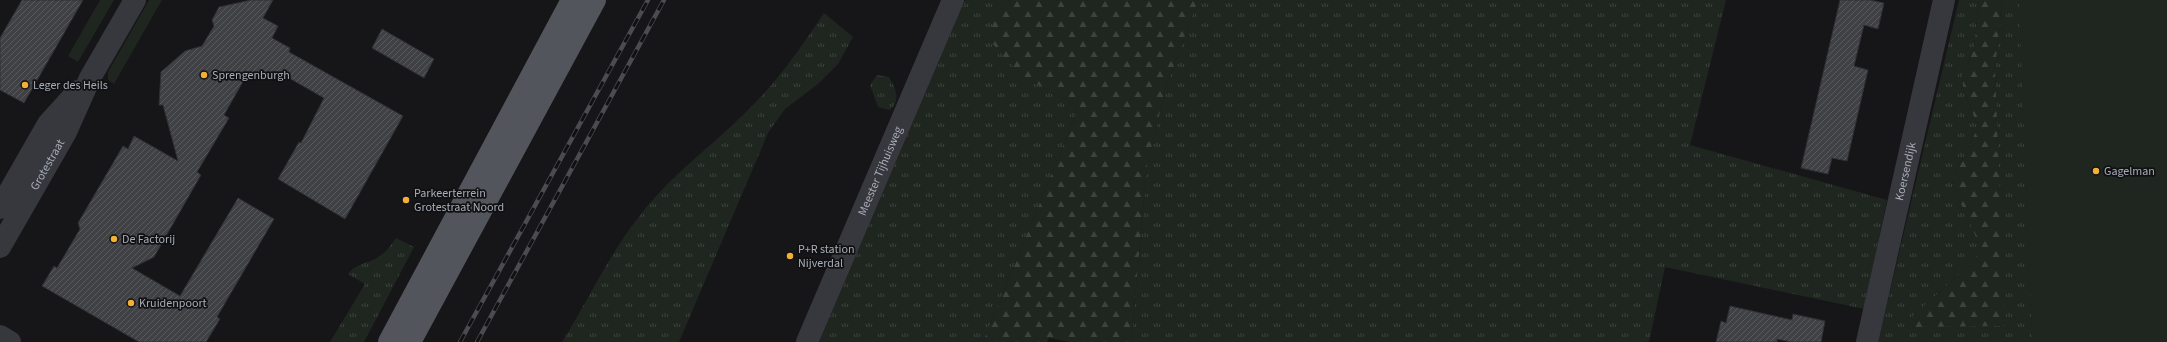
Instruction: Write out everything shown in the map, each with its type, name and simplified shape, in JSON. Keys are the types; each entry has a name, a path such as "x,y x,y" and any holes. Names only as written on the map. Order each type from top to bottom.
{"main road":[{"path":"389,342 572,0"},
{"path":"410,342 595,0"}],"street":[{"name":"Grotestraat","path":"0,247 66,132 90,78 135,0"},
{"name":"Meester Tijhuisweg","path":"807,342 953,0"},
{"name":"Koersendijk","path":"1867,342 1944,0"},
{"name":"Grotestraat","path":"0,208 48,124 90,78"},
{"path":"0,336 10,342"}],"green space":[{"path":"100,0 114,0 78,62 68,56"},
{"path":"149,0 162,0 114,84 108,80 108,72"},
{"path":"965,0 1010,0 999,10 1021,76 1079,107 983,342 819,342"},
{"path":"1010,0 1198,0 1166,87 1147,166 1131,342 1070,342 1049,338 1047,342 983,342 1079,107 1021,76 993,44 992,23 999,10"},
{"path":"1198,0 1726,0 1690,145 1887,200 1864,309 1665,267 1649,342 1131,342 1147,166 1166,87"},
{"name":"Gagelman","path":"1959,0 1979,0 1974,49 1962,77 1964,91 1978,127 1954,178 1953,186 1981,246 1975,260 1913,316 2004,326 1995,70 2002,0 2167,0 2167,342 1878,342"},
{"path":"1979,0 2002,0 1995,70 2005,326 1911,327 1913,316 1975,260 1980,246 1953,186 1954,178 1978,127 1964,91 1962,77 1974,49"},
{"name":"Gagelman","path":"2019,0 2167,0 2167,342 2032,342"},
{"path":"824,13 853,37 838,64 818,84 785,109 768,133 679,342 562,342 617,248 638,218 678,174 738,120 772,84"},
{"path":"877,75 889,77 894,86 896,98 890,110 878,107 870,85"},
{"path":"396,238 414,247 364,342 330,342 365,284 348,274 356,267 373,260 384,253"}],"building":[{"path":"22,0 83,0 24,103 0,90 0,38"},
{"path":"251,0 273,0 263,18 278,26 272,38 290,48 289,52 403,116 345,219 278,179 299,142 301,143 324,98 289,78 245,78 224,115 229,118 197,172 201,175 154,257 132,268 180,296 238,198 274,219 217,317 220,319 206,342 139,342 42,286 54,266 57,268 80,229 78,223 123,146 128,149 134,136 178,161 163,105 159,105 161,72 185,51 202,46 214,26 212,20 219,7"},
{"path":"1840,0 1870,0 1884,3 1878,29 1864,25 1854,66 1868,70 1847,161 1832,158 1828,174 1801,168"},
{"path":"382,29 434,59 424,78 372,48"},
{"path":"1730,306 1792,320 1793,314 1825,321 1821,342 1791,342 1777,339 1777,342 1716,342 1721,321 1726,323"}],"railway":[{"path":"460,342 648,0"},
{"path":"477,342 664,0"}],"place":[{"name":"Sprengenburgh","path":"204,75"},
{"name":"Leger des Heils","path":"25,85"},
{"name":"Gagelman","path":"2096,171"},
{"name":"Parkeerterrein Grotestraat Noord","path":"406,200"},
{"name":"De Factorij","path":"114,239"},
{"name":"P+R station Nijverdal","path":"790,256"},
{"name":"Kruidenpoort","path":"131,303"}]}
